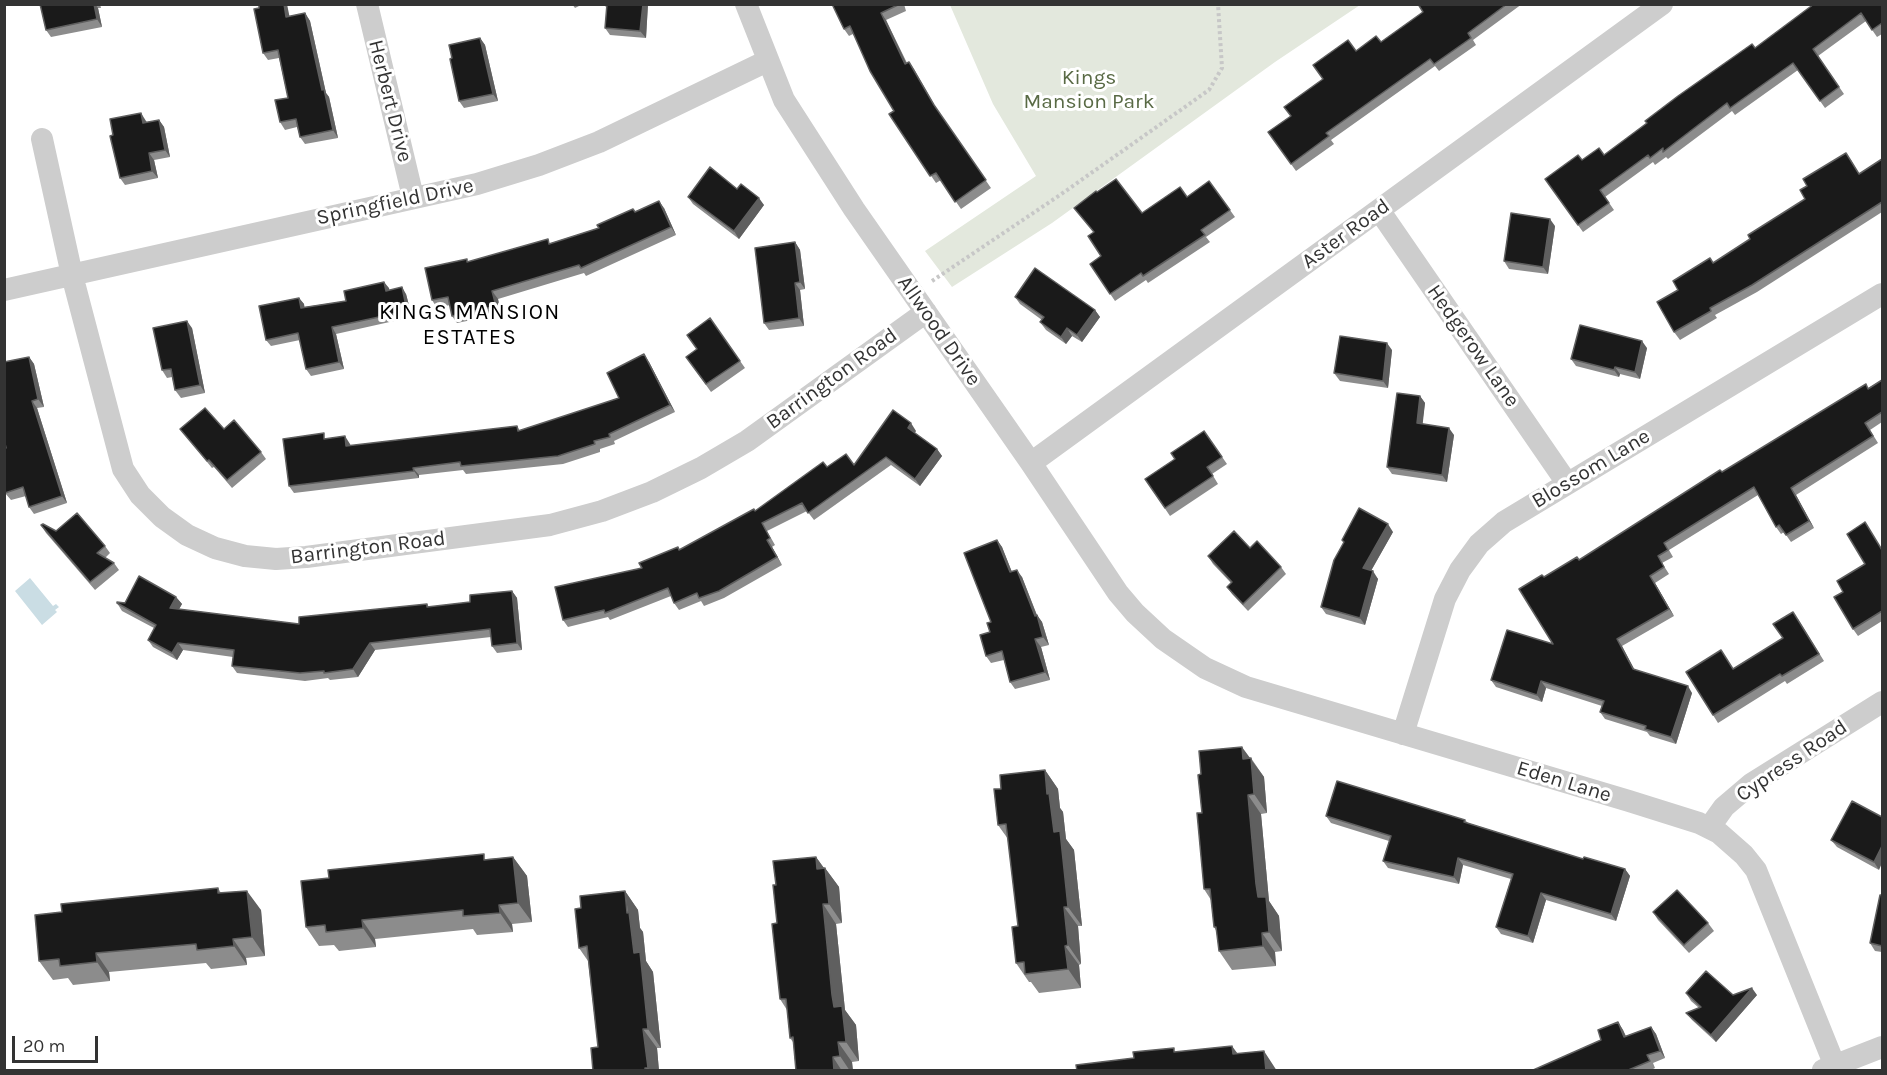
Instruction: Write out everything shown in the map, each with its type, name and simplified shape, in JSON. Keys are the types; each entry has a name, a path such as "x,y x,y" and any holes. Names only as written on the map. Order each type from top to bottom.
{"street":[{"name":"Herbert Drive","path":"367,4 413,197"},
{"name":"Allwood Drive","path":"746,4 784,100 854,209 1031,463 1118,593 1135,613 1163,639"},
{"name":"Aster Road","path":"1031,463 1662,4"},
{"name":"Springfield Drive","path":"4,290 477,184 539,165 599,142 767,61"},
{"name":"Barrington Road","path":"42,139 72,275 123,469 140,495 162,517 187,535 206,544 245,556 276,559 306,557 550,525 602,511 652,492 701,468 747,441 926,312"},
{"name":"Hedgerow Lane","path":"1379,210 1567,483"},
{"name":"Blossom Lane","path":"1403,734 1445,599 1460,570 1479,544 1503,522 1882,294"},
{"name":"Eden Lane","path":"1163,639 1205,668 1246,687 1629,801 1699,823 1719,833 1744,855 1756,870 1829,1068"},
{"name":"Cypress Road","path":"1708,828 1724,807 1751,784 1882,702"},
{"path":"1829,1068 1882,1047"}],"path":[{"path":"913,294 1060,195 1209,90 1222,68 1218,4"}],"green space":[{"name":"Kings Mansion Park","path":"950,5 1360,5 1275,62 1052,223 952,287 925,251 1036,176 993,104"}],"shaded area":[{"path":"30,578 53,606 56,604 59,607 55,610 57,612 42,625 15,591"}],"building":[{"path":"40,4 94,4 97,19 46,30"},
{"path":"259,4 284,4 286,17 305,13 333,130 300,137 296,119 280,122 275,100 288,98 278,50 263,53 254,9 259,8"},
{"path":"607,4 643,4 640,31 605,28"},
{"path":"832,4 900,4 881,13 905,64 909,62 934,105 986,180 955,202 936,173 930,176 889,114 894,111 870,71 850,26 844,29"},
{"path":"1418,4 1507,4 1468,33 1471,38 1434,64 1430,59 1326,133 1329,136 1291,164 1268,132 1291,116 1284,107 1323,79 1313,65 1348,40 1356,51 1376,36 1381,42 1423,12"},
{"path":"1814,4 1882,4 1882,23 1872,30 1861,13 1813,49 1839,87 1820,101 1793,63 1730,108 1727,103 1663,152 1663,148 1650,158 1648,155 1600,190 1609,203 1578,225 1545,179 1578,155 1582,160 1599,148 1604,155 1678,96 1752,44 1755,48"},
{"path":"480,38 493,94 459,101 449,45"},
{"path":"141,113 143,123 159,120 165,150 149,153 152,171 120,178 110,136 113,135 110,119"},
{"path":"1846,153 1859,174 1882,159 1882,202 1752,285 1710,308 1711,311 1674,332 1657,302 1678,290 1673,281 1710,258 1713,263 1750,239 1748,235 1805,199 1800,190 1807,186 1803,179"},
{"path":"710,167 737,189 741,184 759,198 734,231 688,197"},
{"path":"1116,179 1142,213 1180,187 1187,197 1209,181 1230,210 1201,230 1205,235 1143,276 1141,273 1110,294 1090,264 1101,256 1088,236 1094,232 1074,208"},
{"path":"659,201 671,227 581,268 579,265 492,291 496,306 452,316 448,297 432,300 425,268 467,259 467,262 548,239 549,244 599,228 597,225 633,209 635,212"},
{"path":"1511,213 1550,219 1543,267 1504,261"},
{"path":"795,242 800,282 795,283 799,318 764,323 755,248"},
{"path":"1035,268 1095,310 1077,335 1067,328 1061,337 1040,322 1044,317 1015,297"},
{"path":"384,282 386,291 402,287 407,311 332,327 339,362 306,369 298,333 266,340 259,306 299,298 301,308 346,301 344,291"},
{"path":"710,318 740,361 706,384 686,357 697,349 687,335"},
{"path":"187,321 200,385 175,390 171,369 162,370 153,328"},
{"path":"1580,325 1642,341 1635,372 1615,367 1614,370 1571,359"},
{"path":"1340,336 1387,343 1383,381 1334,373"},
{"path":"644,354 670,405 609,434 610,437 594,441 595,444 558,456 461,466 460,462 413,468 414,471 289,486 283,439 324,433 324,439 345,436 346,446 517,426 518,431 619,398 607,373"},
{"path":"29,357 38,399 32,401 62,496 29,507 23,487 5,493 4,490 4,448 6,448 4,362"},
{"path":"1882,380 1882,412 1865,423 1873,436 1791,488 1809,521 1786,535 1779,525 1776,527 1754,487 1664,543 1668,550 1658,556 1664,567 1650,576 1669,609 1617,639 1633,669 1688,686 1671,737 1645,729 1646,726 1600,712 1604,701 1541,681 1537,695 1491,680 1507,630 1553,644 1519,589 1577,557 1579,560 1720,470 1722,472 1866,384 1868,389"},
{"path":"1397,393 1420,396 1417,423 1449,428 1442,475 1387,467"},
{"path":"205,408 224,429 234,420 261,452 227,480 209,460 207,461 180,429"},
{"path":"893,410 911,423 908,428 937,449 915,479 886,457 808,513 802,503 762,523 770,538 767,540 777,557 719,591 699,598 697,593 674,603 668,588 605,613 604,610 563,620 555,587 642,568 639,563 678,547 679,550 754,509 755,511 823,462 827,467 846,454 854,465"},
{"path":"1204,431 1222,457 1207,467 1213,476 1165,508 1145,479 1175,459 1171,453"},
{"path":"1359,508 1388,524 1363,568 1373,571 1360,618 1321,607 1334,560"},
{"path":"77,513 105,546 97,553 114,563 90,582 41,525 56,531"},
{"path":"1865,522 1882,550 1882,611 1853,629 1834,597 1843,592 1837,581 1865,564 1847,534"},
{"path":"1234,531 1250,548 1257,541 1281,567 1243,604 1227,587 1232,582 1208,556"},
{"path":"997,540 1010,572 1017,570 1035,616 1037,615 1043,637 1035,639 1045,672 1010,682 1002,651 986,656 980,635 990,632 987,623 991,622 964,553"},
{"path":"139,576 176,597 170,608 299,624 299,617 470,602 470,595 512,591 517,643 492,646 490,629 370,643 353,669 324,673 324,671 300,673 232,666 234,650 178,643 172,653 148,640 156,625 117,603 125,603"},
{"path":"1793,612 1819,654 1782,676 1780,674 1713,715 1686,672 1721,650 1733,669 1783,638 1773,624"},
{"path":"1242,747 1243,759 1251,758 1254,794 1248,795 1256,884 1258,897 1266,897 1269,932 1262,933 1263,946 1219,951 1210,889 1204,889 1197,813 1202,813 1198,775 1201,774 1199,751"},
{"path":"1045,770 1054,832 1060,831 1068,907 1064,907 1068,969 1025,974 1024,962 1016,963 1012,927 1018,926 1006,824 998,825 994,789 1001,789 1000,775"},
{"path":"1337,781 1583,859 1584,857 1625,869 1611,914 1541,893 1528,936 1496,927 1513,874 1458,858 1454,877 1383,861 1391,836 1326,816"},
{"path":"1852,801 1882,817 1882,846 1874,862 1831,840"},
{"path":"484,854 484,860 513,857 518,903 499,905 500,913 463,916 463,910 362,920 363,928 326,932 325,925 306,927 301,881 329,878 328,870"},
{"path":"816,857 817,869 825,868 829,904 823,904 832,995 834,1007 842,1006 846,1042 838,1042 840,1056 833,1057 834,1071 796,1071 786,999 780,999 772,924 777,923 773,861"},
{"path":"218,888 218,893 247,891 252,937 233,939 234,946 197,950 196,944 96,953 97,962 60,966 59,959 39,961 35,915 62,912 61,904"},
{"path":"1677,890 1708,923 1684,945 1653,912"},
{"path":"625,891 634,953 640,952 648,1029 643,1029 648,1068 645,1068 645,1071 593,1071 591,1048 598,1047 587,946 579,948 575,909 581,908 580,896"},
{"path":"1880,895 1882,895 1882,946 1870,943"},
{"path":"1706,971 1733,995 1752,988 1711,1035 1686,1013 1701,1007 1686,993"},
{"path":"1618,1022 1624,1037 1651,1027 1660,1051 1647,1055 1650,1061 1626,1071 1531,1071 1601,1040 1598,1030"},
{"path":"1232,1046 1233,1054 1264,1051 1266,1071 1077,1071 1076,1065 1134,1058 1133,1052 1174,1048 1174,1052"}],"district":[{"name":"KINGS MANSION ESTATES","path":"470,326"}]}
